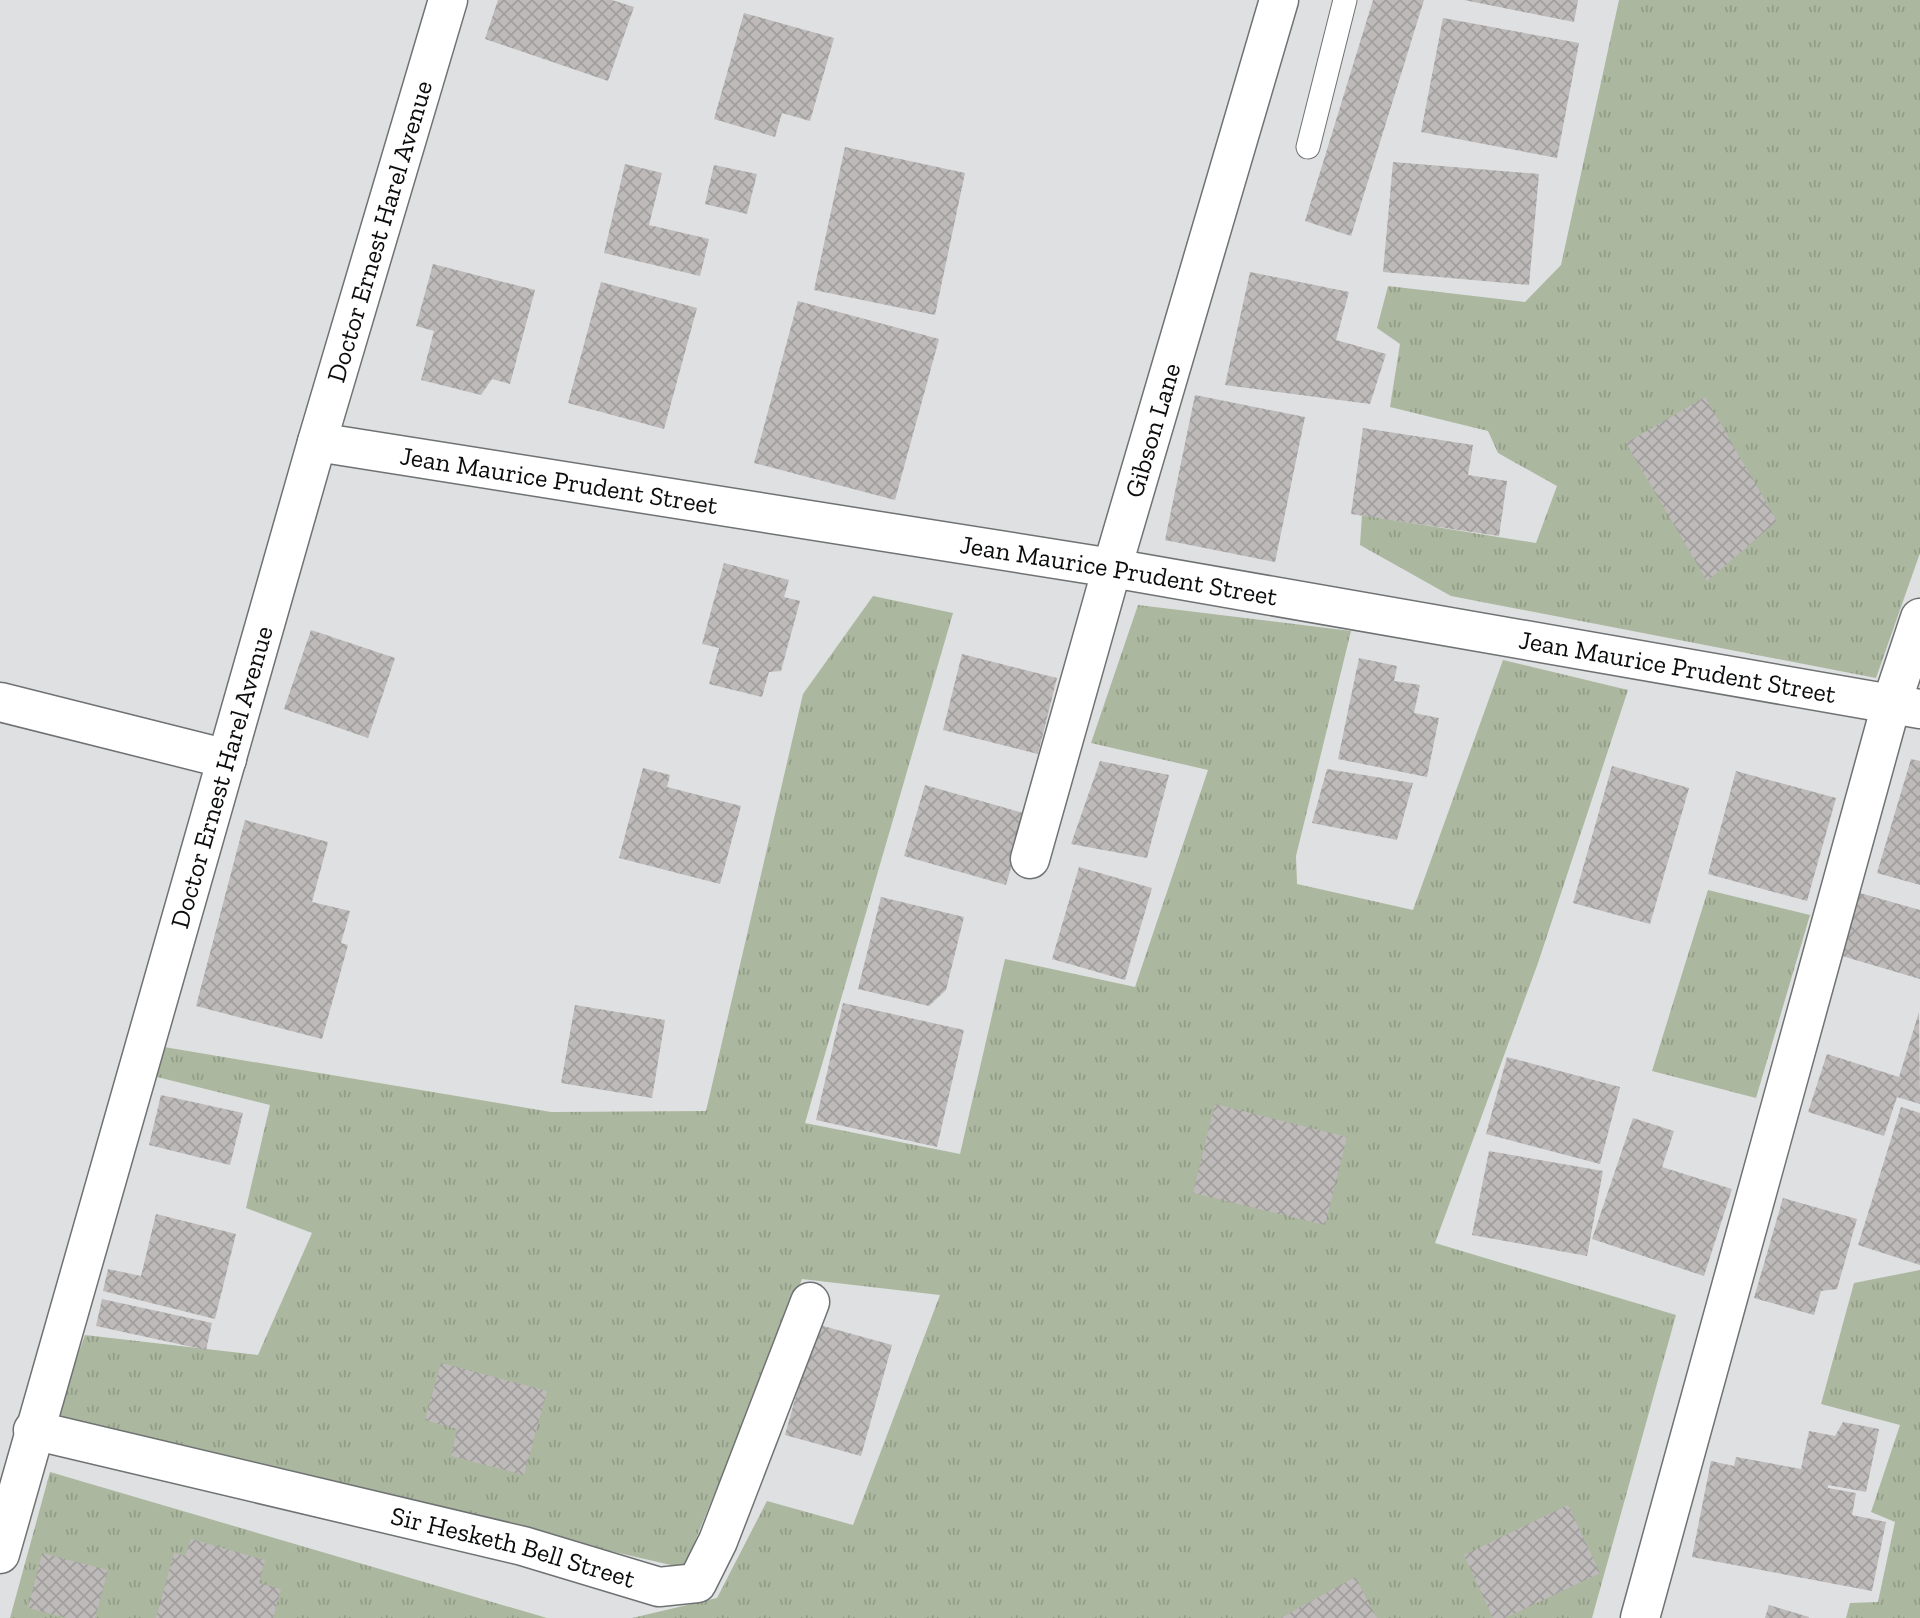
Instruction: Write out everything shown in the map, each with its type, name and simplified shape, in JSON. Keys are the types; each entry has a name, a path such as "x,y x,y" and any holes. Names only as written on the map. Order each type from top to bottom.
{"street":[{"name":"Doctor Ernest Harel Avenue","path":"0,1554 10,1484 33,1430 317,442 448,0"},
{"name":"Gibson Lane","path":"1030,859 1112,568 1279,0"},
{"name":"Jean Maurice Prudent Street","path":"317,442 1112,568 1906,707"},
{"path":"1640,1618 1906,707 1920,618"},
{"path":"0,702 227,759"},
{"name":"Sir Hesketh Bell Street","path":"33,1430 523,1546 659,1587 697,1583 718,1541 810,1302"}],"lane":[{"path":"1308,147 1345,0"}],"green space":[{"path":"1619,0 1920,0 1920,553 1876,678 1451,596 1360,545 1362,515 1536,543 1557,486 1498,453 1488,431 1390,407 1400,344 1377,328 1388,286 1525,302 1561,265"},
{"path":"873,596 953,613 805,1123 960,1154 1005,959 1135,987 1208,770 1091,743 1138,605 1351,631 1296,856 1297,884 1413,910 1503,660 1628,690 1538,963 1435,1243 1676,1315 1592,1618 632,1618 717,1598 767,1501 853,1525 940,1295 802,1279 684,1568 53,1423 85,1335 258,1355 312,1233 246,1208 270,1105 149,1075 164,1047 551,1112 706,1111 803,694"},
{"path":"1708,890 1810,915 1756,1098 1652,1071"},
{"path":"1920,1270 1920,1618 1846,1618 1850,1603 1878,1602 1895,1522 1871,1512 1900,1425 1821,1404 1854,1283"},
{"path":"50,1472 547,1618 10,1618"}],"building":[{"path":"498,0 612,0 634,7 608,81 485,39"},
{"path":"1373,0 1424,0 1351,236 1305,221"},
{"path":"1464,0 1578,0 1574,22"},
{"path":"744,13 834,38 810,121 782,113 775,137 714,119"},
{"path":"1443,18 1579,43 1557,158 1421,132"},
{"path":"845,147 965,173 935,315 814,290"},
{"path":"1393,162 1539,174 1529,285 1383,272"},
{"path":"625,164 662,173 649,225 709,239 700,276 604,253"},
{"path":"714,165 757,174 747,214 705,204"},
{"path":"433,264 535,290 510,384 492,379 481,395 421,380 434,331 416,326"},
{"path":"1250,272 1349,292 1336,340 1386,354 1370,404 1225,385"},
{"path":"601,282 697,308 664,429 568,403"},
{"path":"798,301 939,339 895,500 754,463"},
{"path":"1195,395 1305,417 1275,562 1165,540"},
{"path":"1705,397 1777,521 1707,581 1626,443"},
{"path":"1363,428 1473,445 1468,475 1507,481 1499,536 1351,514"},
{"path":"724,563 789,580 784,597 800,601 781,671 769,672 762,697 709,684 719,648 702,644"},
{"path":"311,630 395,658 368,738 284,709"},
{"path":"962,654 1057,678 1038,754 943,730"},
{"path":"1359,658 1397,666 1394,681 1420,685 1414,713 1439,718 1427,777 1338,759"},
{"path":"1911,759 1920,761 1920,885 1877,873"},
{"path":"1100,761 1169,775 1147,858 1071,844"},
{"path":"1612,766 1689,788 1650,924 1573,903"},
{"path":"643,768 670,775 667,787 741,806 720,884 619,858"},
{"path":"1327,769 1413,783 1397,840 1312,823"},
{"path":"1736,771 1836,798 1807,901 1708,874"},
{"path":"925,785 1027,814 1006,885 904,856"},
{"path":"245,820 328,842 312,902 350,911 341,943 348,945 322,1039 196,1006"},
{"path":"1079,867 1152,888 1125,980 1052,959"},
{"path":"1860,893 1920,910 1920,979 1842,956"},
{"path":"881,897 964,917 946,990 929,1006 858,989"},
{"path":"843,1003 964,1030 937,1147 816,1120"},
{"path":"575,1005 665,1020 652,1098 561,1083"},
{"path":"1919,1012 1920,1104 1897,1097 1884,1136 1808,1112 1827,1054 1899,1077"},
{"path":"1507,1057 1620,1087 1600,1164 1486,1134"},
{"path":"161,1095 243,1113 230,1165 149,1145"},
{"path":"1215,1104 1347,1137 1325,1225 1193,1193"},
{"path":"1901,1107 1920,1113 1920,1265 1858,1245"},
{"path":"1633,1118 1674,1131 1662,1167 1732,1189 1704,1276 1592,1239"},
{"path":"1489,1151 1603,1171 1587,1256 1472,1235"},
{"path":"1783,1198 1857,1219 1837,1289 1821,1291 1814,1315 1754,1298"},
{"path":"156,1214 236,1234 215,1319 103,1291 108,1269 141,1276"},
{"path":"102,1299 212,1323 206,1350 96,1326"},
{"path":"816,1324 892,1345 861,1456 785,1435"},
{"path":"441,1363 547,1391 524,1475 451,1456 457,1429 425,1420"},
{"path":"1843,1422 1879,1429 1866,1492 1828,1485 1828,1488 1856,1493 1852,1515 1886,1522 1872,1591 1692,1557 1711,1461 1734,1466 1736,1457 1801,1469 1809,1431 1835,1436"},
{"path":"1568,1505 1600,1573 1505,1618 1493,1618 1464,1555"},
{"path":"191,1539 265,1560 259,1583 281,1589 273,1618 156,1618 174,1553 185,1556"},
{"path":"42,1553 108,1570 95,1618 67,1618 28,1608"},
{"path":"1355,1577 1377,1618 1281,1618"},
{"path":"1769,1605 1809,1617 1809,1618 1765,1618"}]}
